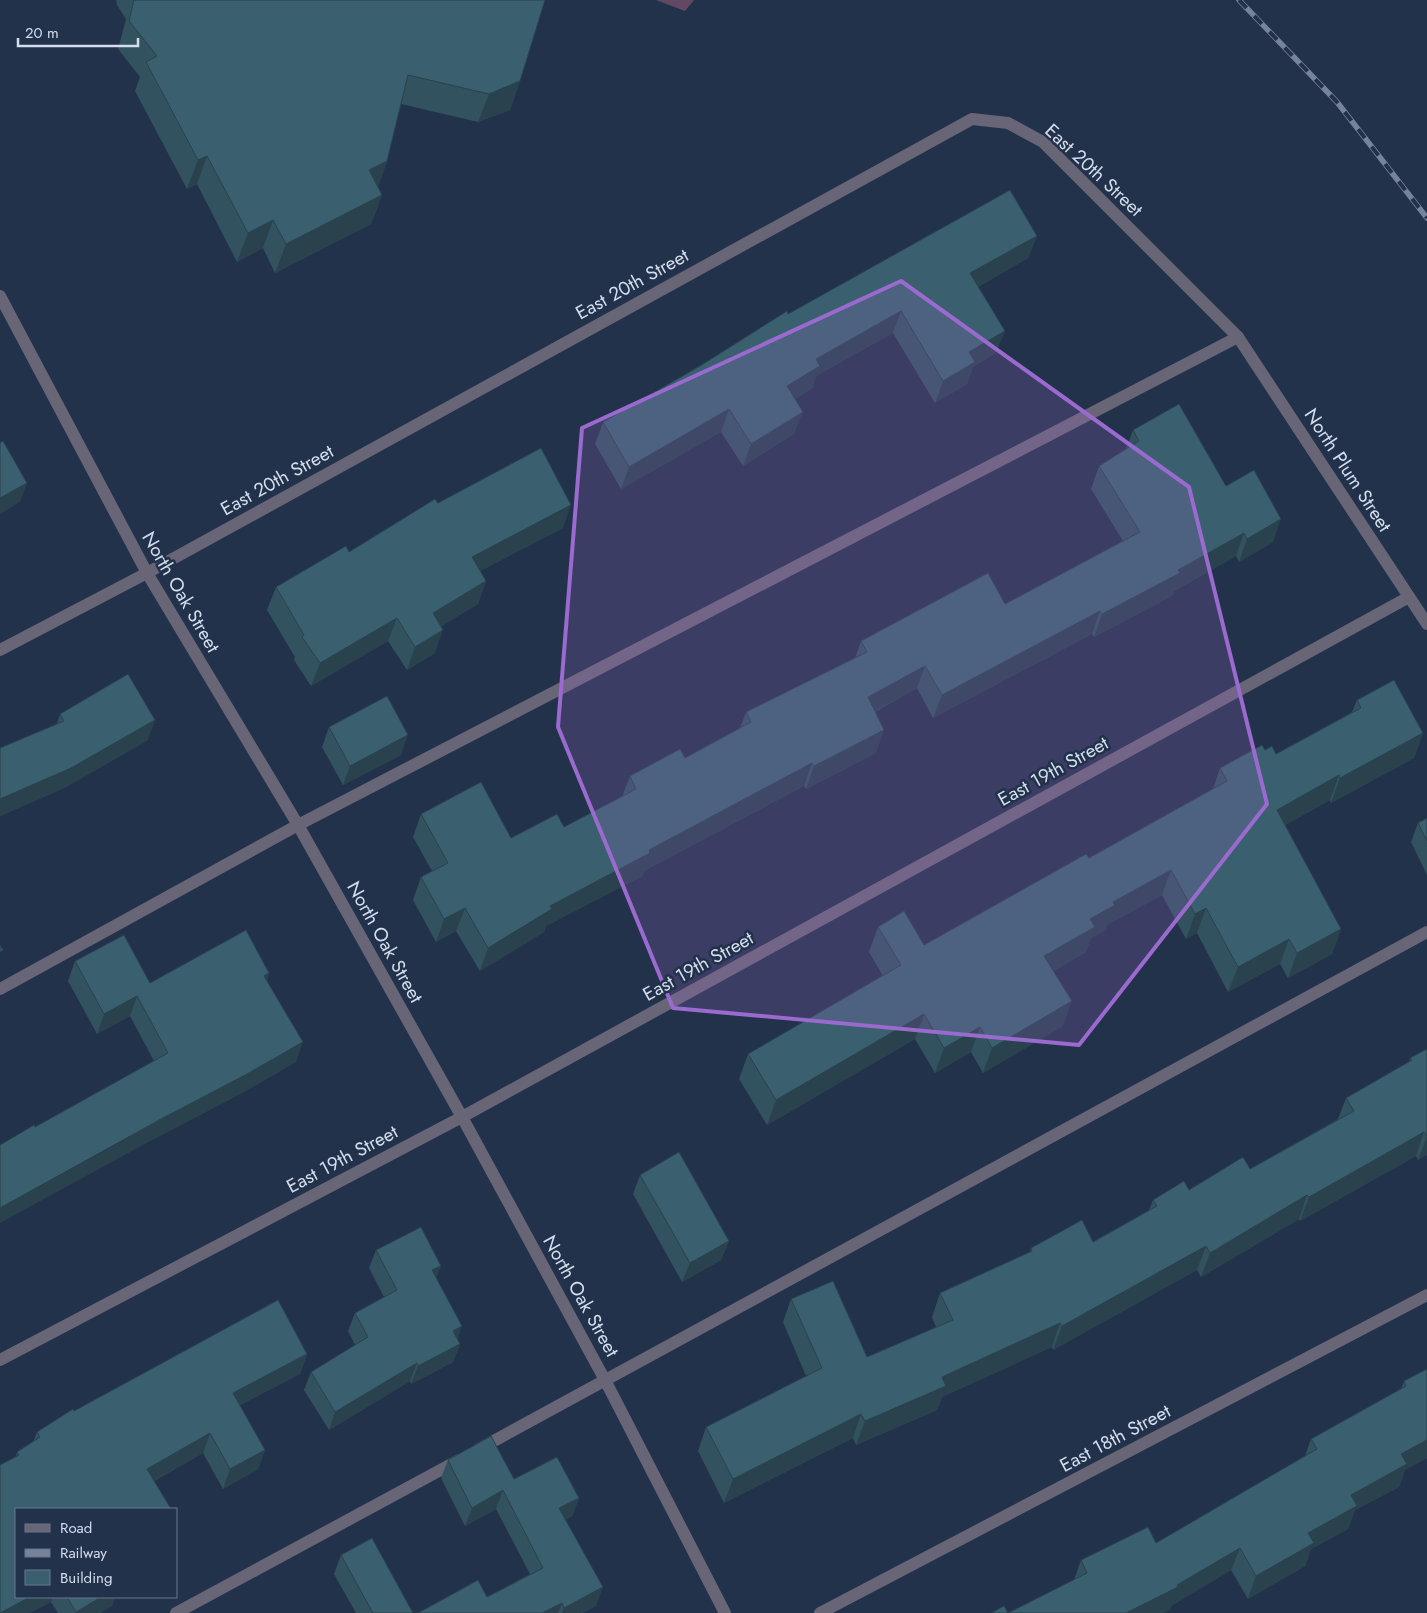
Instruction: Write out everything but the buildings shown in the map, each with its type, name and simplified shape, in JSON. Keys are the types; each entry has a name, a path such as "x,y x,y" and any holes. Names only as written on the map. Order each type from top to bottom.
{"street":[{"name":"East 20th Street","path":"0,650 147,573 972,119 1008,123 1042,142 1238,337"},
{"name":"North Oak Street","path":"0,296 147,573 298,825 462,1117 606,1380 725,1613"},
{"name":"North Plum Street","path":"1238,337 1427,624"},
{"path":"0,989 298,825 1238,337"},
{"name":"East 19th Street","path":"0,1360 462,1117 1409,597"},
{"path":"176,1613 1427,932"},
{"name":"East 18th Street","path":"820,1613 1427,1295"}],"highlighted area":[{"path":"901,281 1189,487 1267,804 1079,1045 673,1008 558,727 582,428"}],"shaded area":[{"path":"656,0 694,0 685,11"}],"railway":[{"path":"1239,0 1337,102 1427,218"}]}
